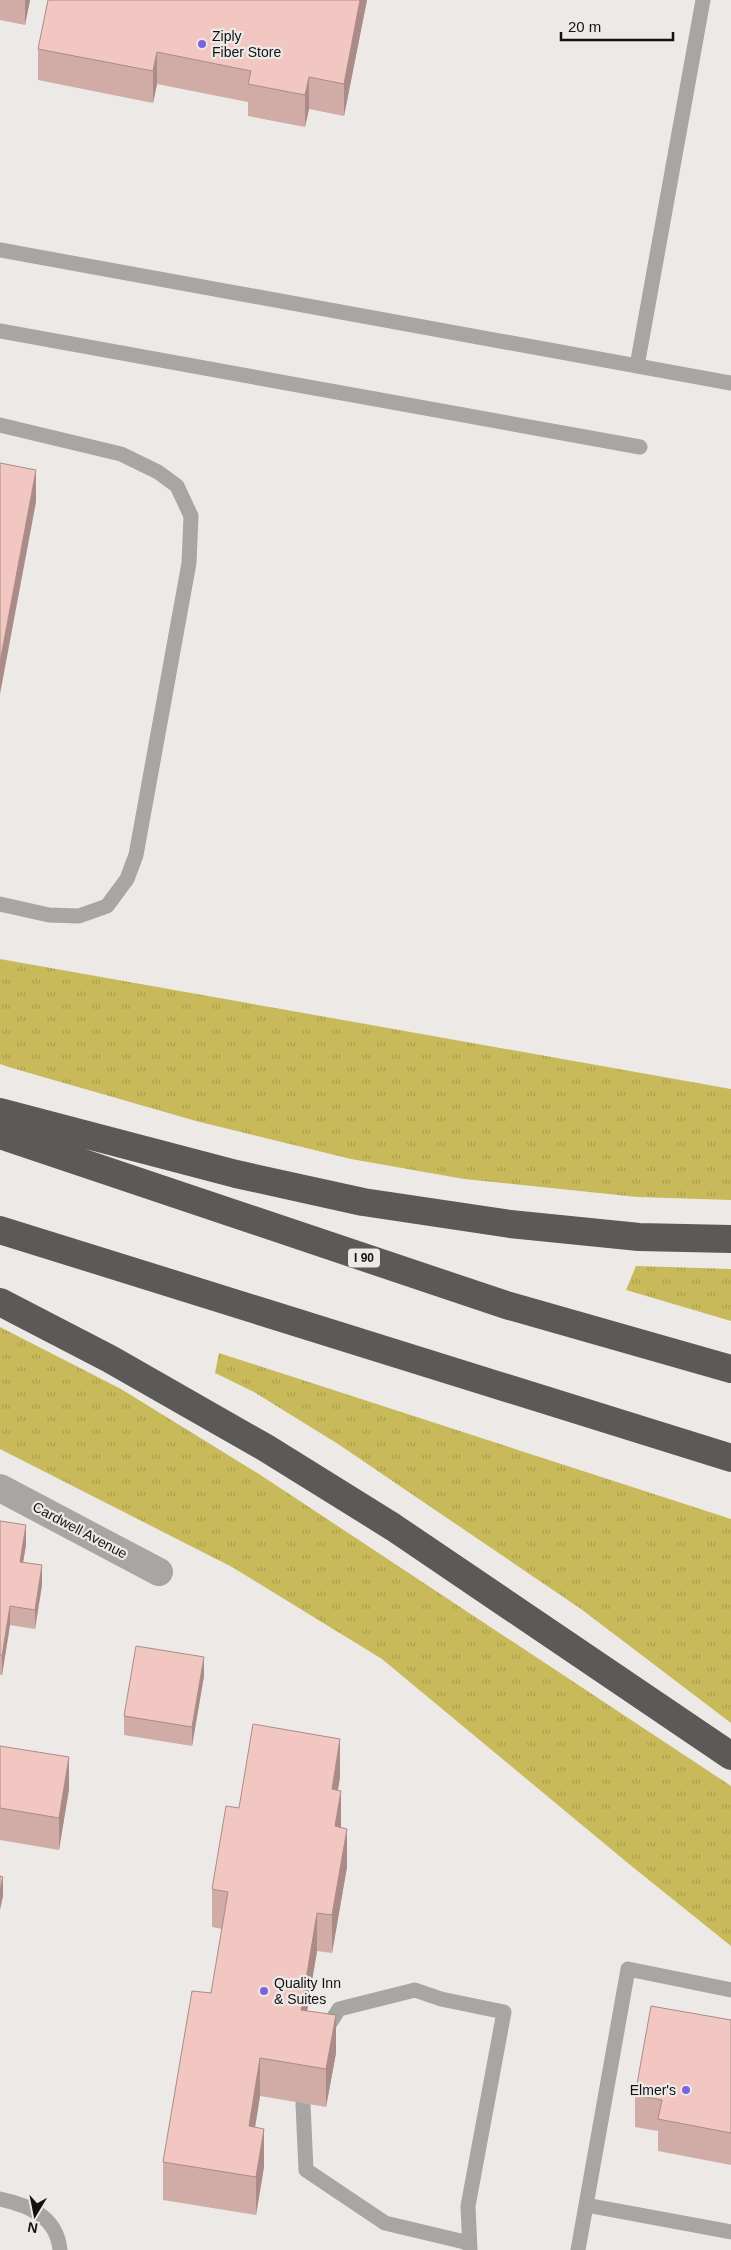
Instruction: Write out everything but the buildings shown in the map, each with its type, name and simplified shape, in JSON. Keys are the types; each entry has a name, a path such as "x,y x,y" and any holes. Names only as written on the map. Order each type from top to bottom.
{"highway":[{"path":"0,1112 236,1174 363,1202 510,1224 639,1237 731,1239"},
{"name":"I 90","path":"0,1135 506,1305 731,1369"},
{"path":"0,1230 731,1458"},
{"path":"0,1302 110,1359 266,1448 338,1492 394,1527 731,1756"}],"street":[{"name":"Cardwell Avenue","path":"0,1488 160,1572"}],"lane":[{"path":"637,366 703,0"},
{"path":"0,250 731,383"},
{"path":"0,331 640,447"},
{"path":"0,425 122,454 151,468 177,486 191,516 189,563 136,856 127,879 107,906 79,916 49,915 0,904"},
{"path":"578,2250 628,1969 731,1990"},
{"path":"303,2104 306,2170 385,2223 469,2247 468,2206 504,2012 441,1999 415,1990 339,2009 319,2042"},
{"path":"0,2199 21,2203 47,2218 60,2246"},
{"path":"586,2205 731,2232"}],"green space":[{"path":"0,959 731,1089 731,1200 637,1197 464,1179 351,1159 196,1121 12,1068 0,1064"},
{"path":"636,1266 731,1269 731,1321 626,1290"},
{"path":"0,1327 121,1389 259,1474 731,1786 731,1946 382,1659 232,1567 0,1449"},
{"path":"219,1353 731,1519 731,1723 581,1609 338,1444 254,1392 215,1373"}],"place":[{"name":"Ziply Fiber Store","path":"202,44"},
{"name":"Quality Inn & Suites","path":"264,1991"},
{"name":"Elmer's","path":"686,2090"}]}
